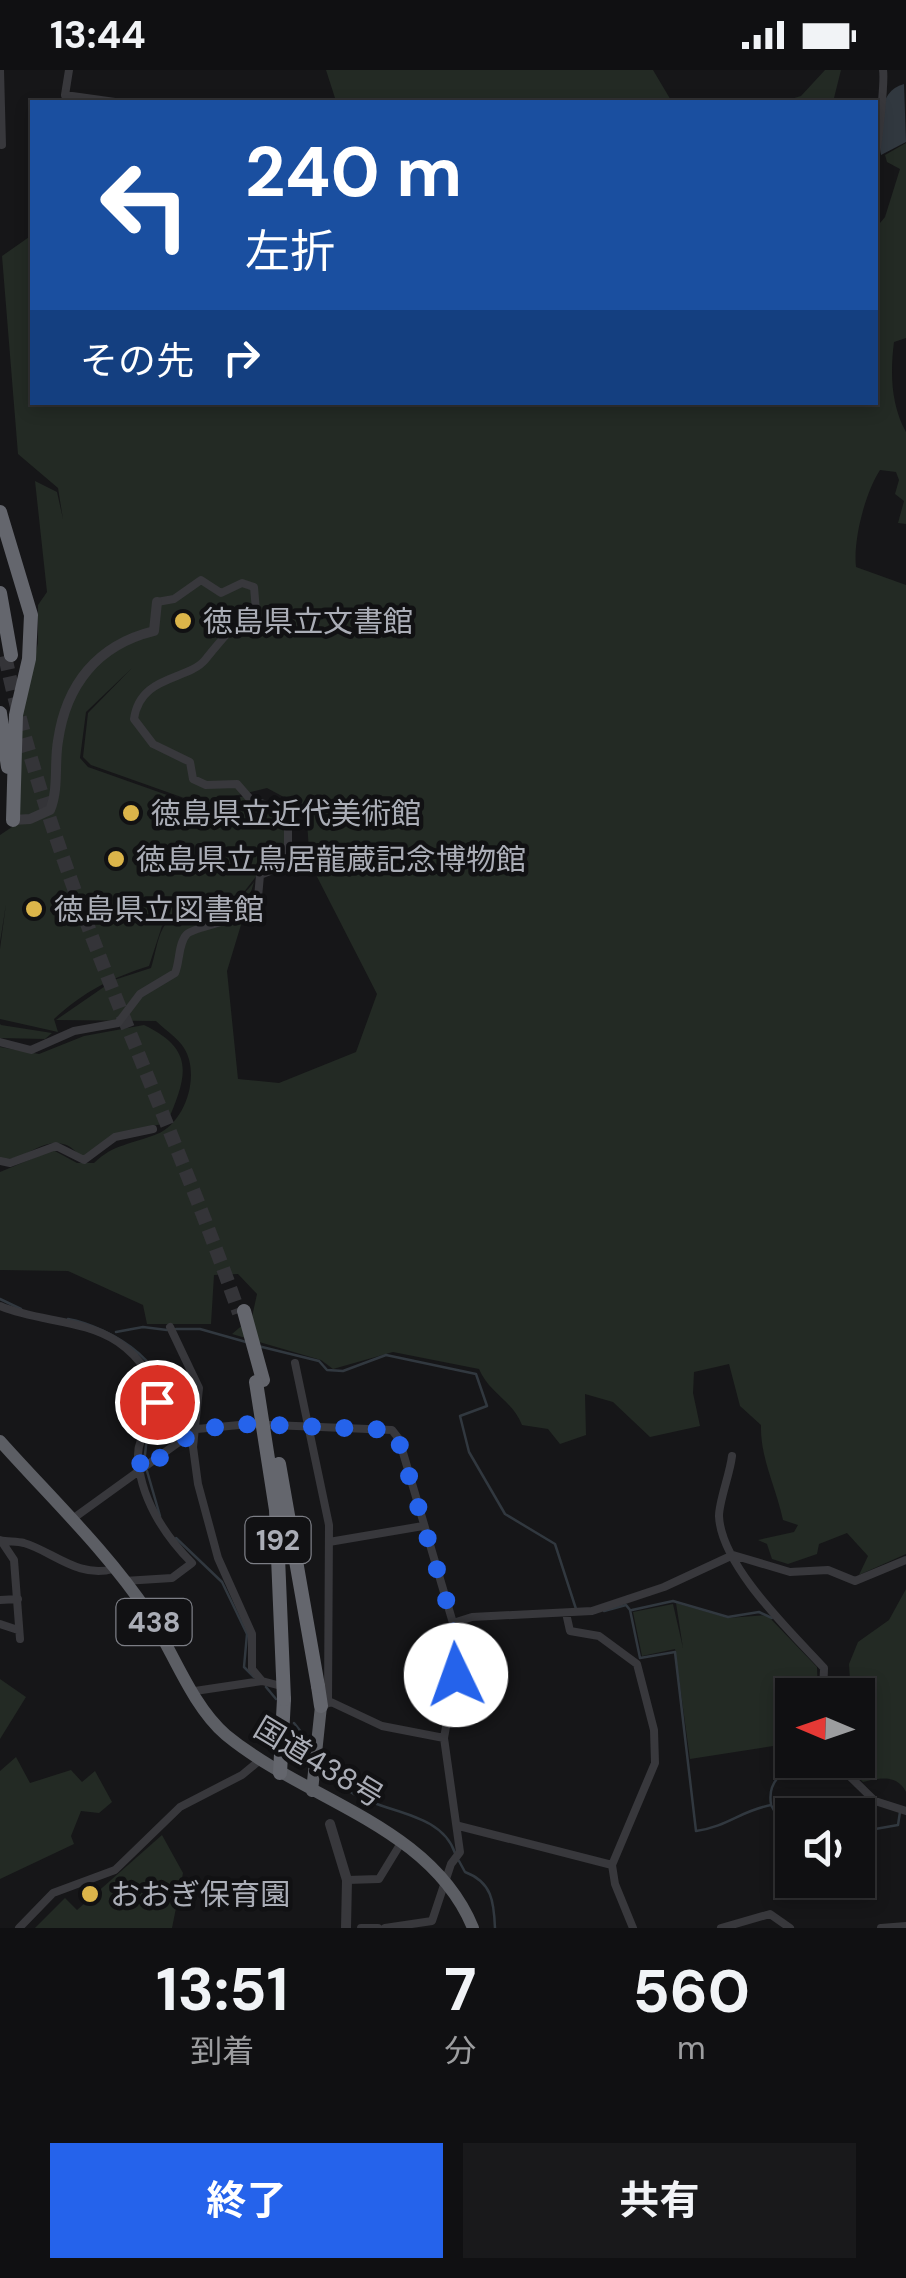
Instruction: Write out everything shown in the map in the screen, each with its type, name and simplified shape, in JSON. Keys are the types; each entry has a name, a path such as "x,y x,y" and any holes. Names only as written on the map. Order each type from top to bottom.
{"highway":[{"path":"0,512 32,614 29,659 15,723 10,821"},
{"path":"0,593 8,655 0,628"},
{"path":"0,712 10,821"},
{"name":"192","path":"242,1312 324,1705 312,1792"},
{"name":"192","path":"259,1381 276,1510 280,1773"},
{"name":"国道438号","path":"0,1441 124,1581 215,1725 280,1773 402,1842 444,1879 473,1928"}],"street":[{"path":"0,70 2,145"},
{"path":"68,70 65,94 102,100"},
{"path":"878,112 885,86 883,70"},
{"path":"0,1042 31,1050 74,1031 118,1023 140,994 174,973 184,936 192,930 230,923 256,909 260,875 288,864 288,811 251,800 237,784 206,785 193,780 190,762 153,744 134,718 136,706 158,684 204,661 228,629 256,610 254,588 242,583 221,593 200,580 174,599 157,602 154,630 122,642 74,682 58,741 50,810 30,820 10,821"},
{"path":"0,1161 10,1162 56,1146 84,1160 115,1137 152,1129"},
{"path":"0,1306 29,1318 100,1332 138,1360 157,1402 139,1447 141,1472 161,1529 192,1564 172,1578 124,1581"},
{"path":"170,1327 200,1388 194,1464 206,1516 230,1587 252,1634 252,1669 262,1682 280,1690"},
{"path":"295,1364 311,1426 329,1542 324,1705 382,1726 444,1738"},
{"path":"71,1520 194,1430 250,1424 392,1430 398,1439 453,1623 457,1666 444,1738 459,1826 457,1856 444,1879 432,1920 361,1928"},
{"path":"732,1456 719,1516 733,1556 764,1602 824,1668 824,1678"},
{"path":"329,1542 423,1526"},
{"path":"1,1541 26,1543 69,1564 99,1572 113,1568"},
{"path":"0,1624 19,1635 14,1560 1,1541"},
{"path":"453,1623 472,1616 566,1613 616,1604 733,1556 790,1572 828,1570 855,1581 906,1560"},
{"path":"0,1600 18,1600"},
{"path":"566,1613 570,1631 599,1636 636,1664 656,1740 655,1763 612,1865 633,1928"},
{"path":"194,1690 262,1682"},
{"path":"19,1928 53,1893 115,1870 180,1807 242,1775 260,1760"},
{"path":"852,1778 875,1801 906,1810"},
{"path":"330,1824 347,1880 346,1928"},
{"path":"459,1826 612,1865"},
{"path":"347,1880 379,1880 402,1842"},
{"path":"720,1928 770,1914 790,1928"},
{"path":"881,1928 906,1926"}],"shaded area":[{"path":"326,70 653,70 671,100 338,100"},
{"path":"825,70 841,70 834,100 788,100 801,96"},
{"path":"904,84 906,142 881,155 884,103 895,88"},
{"path":"906,143 906,338 894,342 892,365 895,400 906,432 906,524 898,523 904,501 895,494 899,480 896,472 880,470 858,531 856,567 906,585 906,1554 859,1575 868,1556 847,1533 819,1544 817,1554 788,1564 772,1559 767,1544 758,1540 794,1532 798,1525 783,1520 766,1461 761,1425 740,1406 729,1364 694,1372 693,1393 700,1426 650,1437 613,1402 585,1394 586,1435 560,1444 548,1429 522,1425 479,1369 393,1352 333,1369 321,1360 232,1334 252,1317 257,1294 238,1274 214,1275 211,1324 147,1324 143,1305 68,1271 0,1270 0,1172 53,1150 77,1163 94,1163 116,1148 167,1128 182,1109 190,1084 189,1059 181,1044 156,1021 56,1020 114,980 151,968 161,932 171,919 230,902 243,894 254,882 227,971 238,1079 279,1083 356,1052 377,994 310,863 306,809 267,788 201,804 91,765 83,757 88,713 132,668 86,712 80,758 88,767 201,807 245,796 254,804 282,813 287,816 286,859 279,865 265,865 244,892 222,904 181,910 162,926 149,966 110,981 76,1001 54,1019 58,1032 0,1019 0,949 6,904 0,942 0,835 18,823 18,730 38,643 38,605 47,592 35,481 57,492 63,519 58,488 18,454 2,256 30,236 30,405 878,405 878,225 885,217 900,169 887,162 885,155"},
{"path":"0,1024 52,1033 45,1039 0,1038"},
{"path":"144,1025 172,1044 182,1066 179,1091 167,1123 114,1134 83,1157 69,1146 55,1143 16,1158 0,1158 0,1047 39,1054 84,1036"},
{"path":"906,1589 906,1792 893,1780 863,1782 859,1778 875,1778 875,1678 850,1678 849,1664 858,1642 889,1620"},
{"path":"676,1603 728,1618 767,1615 817,1667 817,1678 775,1678 775,1746 690,1759 675,1649 642,1656 633,1612 673,1604 683,1648"},
{"path":"0,1679 26,1697 0,1739"},
{"path":"16,1757 30,1783 71,1770 82,1782 95,1771 112,1802 99,1813 81,1811 71,1836 74,1844 0,1879 0,1771"},
{"path":"162,1835 183,1873 172,1928 35,1928 65,1898 77,1910"}],"waterway":[{"path":"0,1299 21,1309"},
{"path":"68,1319 122,1341 153,1368 161,1385 162,1402 155,1421"},
{"path":"116,1332 143,1327 167,1330"},
{"path":"176,1329 200,1329 246,1342"},
{"path":"258,1346 319,1361 327,1370 343,1371 386,1355 476,1374 487,1406 460,1416 469,1452 505,1514 555,1544 576,1609"},
{"path":"144,1463 147,1437"},
{"path":"147,1471 160,1516"},
{"path":"176,1538 222,1582 247,1634 244,1667 254,1677"},
{"path":"632,1610 673,1601 728,1617 759,1612 772,1618"},
{"path":"604,1611 626,1605 630,1610 640,1658 675,1652 696,1831 771,1805 775,1812"},
{"path":"266,1687 276,1699"},
{"path":"294,1723 310,1743"},
{"path":"328,1767 355,1795 431,1825 445,1836 455,1853"},
{"path":"771,1804 772,1788 779,1778"},
{"path":"875,1829 898,1825 900,1812"},
{"path":"459,1861 465,1872 481,1881 490,1894 495,1928"}],"tunnel":[{"path":"5,656 26,741 81,906 239,1313"}],"place":[{"name":"徳島県立文書館","path":"183,621"},
{"name":"徳島県立近代美術館","path":"131,813"},
{"name":"徳島県立鳥居龍蔵記念博物館","path":"116,859"},
{"name":"徳島県立図書館","path":"34,909"},
{"name":"おおぎ保育園","path":"90,1894"}],"route":[{"path":"157,1402 139,1447 141,1472 198,1429 250,1424 381,1426 392,1430 398,1439 453,1623 456,1675"}]}
